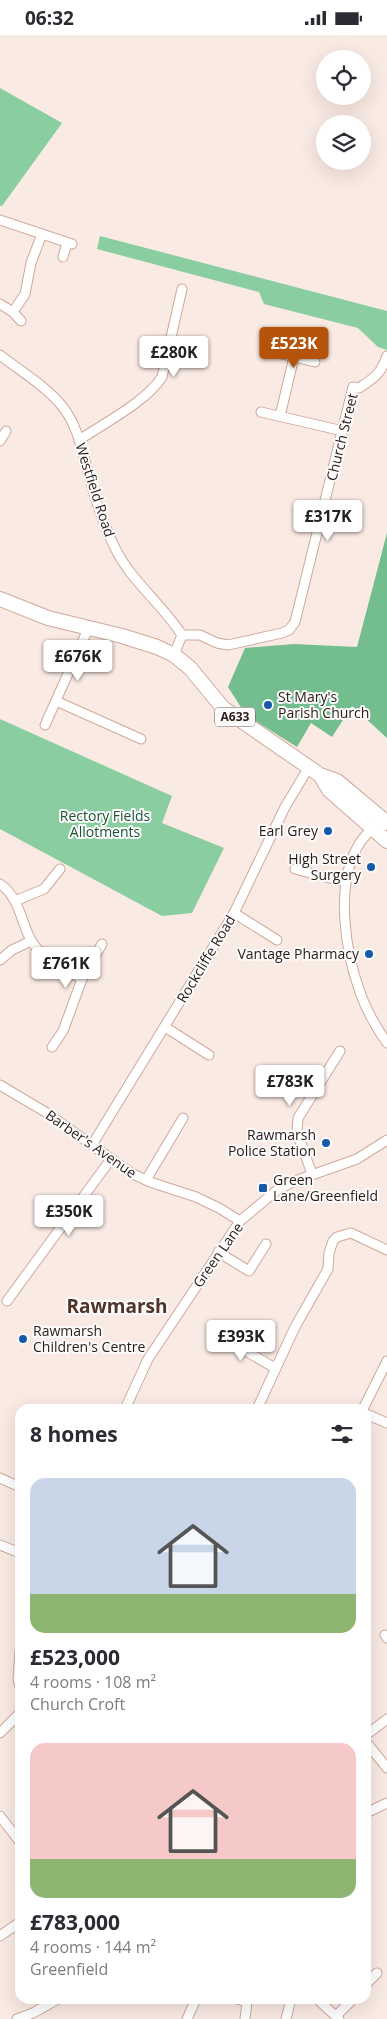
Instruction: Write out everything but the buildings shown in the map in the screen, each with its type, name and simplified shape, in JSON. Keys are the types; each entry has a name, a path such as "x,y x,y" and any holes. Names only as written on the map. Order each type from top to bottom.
{"main road":[{"name":"A633","path":"0,599 48,618 131,639 157,647 174,655 190,669 223,708 314,771 329,790 381,823 387,841"}],"street":[{"path":"0,220 69,243 63,257"},
{"path":"13,312 26,294 31,263 42,234"},
{"path":"79,440 136,403 157,385 162,377 182,289"},
{"path":"0,304 13,312 21,321"},
{"path":"278,353 314,362"},
{"name":"Westfield Road","path":"0,355 61,404 71,420 79,440 97,504 115,549 136,580 174,623 182,635"},
{"name":"Church Street","path":"182,635 200,635 217,643 228,645 282,633 289,630 295,622 353,387 359,388 375,378 383,369 387,356"},
{"path":"280,416 294,357"},
{"path":"261,412 343,431"},
{"path":"0,441 6,431"},
{"path":"45,725 88,629"},
{"path":"174,655 182,635"},
{"path":"56,701 141,739"},
{"name":"Rockcliffe Road","path":"92,1145 234,913 285,807 314,771"},
{"path":"381,823 358,845 345,882 345,917 353,971 370,1015 387,1043"},
{"path":"15,901 44,889 60,869"},
{"path":"295,869 345,882"},
{"path":"0,884 15,901 31,941 43,956 82,979"},
{"path":"234,913 277,940"},
{"path":"0,960 12,950 31,941"},
{"path":"52,1047 63,1031 82,979 102,944"},
{"path":"165,1027 210,1055"},
{"path":"312,1174 297,1132 298,1118 340,1051"},
{"name":"Barber's Avenue","path":"0,1085 48,1113 131,1173 196,1197 240,1221"},
{"path":"146,1180 184,1118"},
{"name":"Green Lane","path":"127,1404 148,1359 240,1221 276,1191 312,1174 357,1159 387,1141"},
{"path":"7,1301 111,1159"},
{"path":"259,1404 309,1301 328,1269 329,1253 333,1241 345,1233 351,1233 387,1250"},
{"path":"218,1252 250,1271 266,1244"},
{"path":"220,1336 275,1368"},
{"path":"366,1404 387,1361"},
{"path":"371,1416 387,1423"},
{"path":"0,1478 15,1485"},
{"path":"0,1545 15,1551"},
{"path":"0,1733 15,1718"},
{"path":"371,1731 387,1719"},
{"path":"371,1748 387,1768"},
{"path":"371,1811 387,1803"},
{"path":"0,1816 15,1836"},
{"path":"0,1936 15,1926"},
{"path":"371,1980 377,1973"},
{"path":"17,2019 49,2004"},
{"path":"187,2019 194,2004"},
{"path":"245,2019 247,2004"},
{"path":"286,2019 290,2004"},
{"path":"322,2004 337,2018 348,2004"}],"green space":[{"path":"0,88 62,123 2,206 0,206"},
{"path":"100,236 387,311 387,350 378,347 358,328 264,304 259,292 97,249"},
{"path":"387,533 387,738 352,706 332,737 311,723 297,747 246,715 228,687 245,648 294,644 357,647"},
{"name":"Rectory Fields Allotments","path":"0,719 172,796 162,823 224,848 192,913 162,916 0,829"}],"place":[{"name":"St Mary's Parish Church","path":"268,705"},
{"name":"Earl Grey","path":"328,831"},
{"name":"High Street Surgery","path":"371,867"},
{"name":"Vantage Pharmacy","path":"369,954"},
{"name":"Rawmarsh Police Station","path":"326,1143"},
{"name":"Green Lane/Greenfield","path":"263,1188"},
{"name":"Rawmarsh Children's Centre","path":"23,1339"}],"district":[{"name":"Rawmarsh","path":"117,1306"}]}
